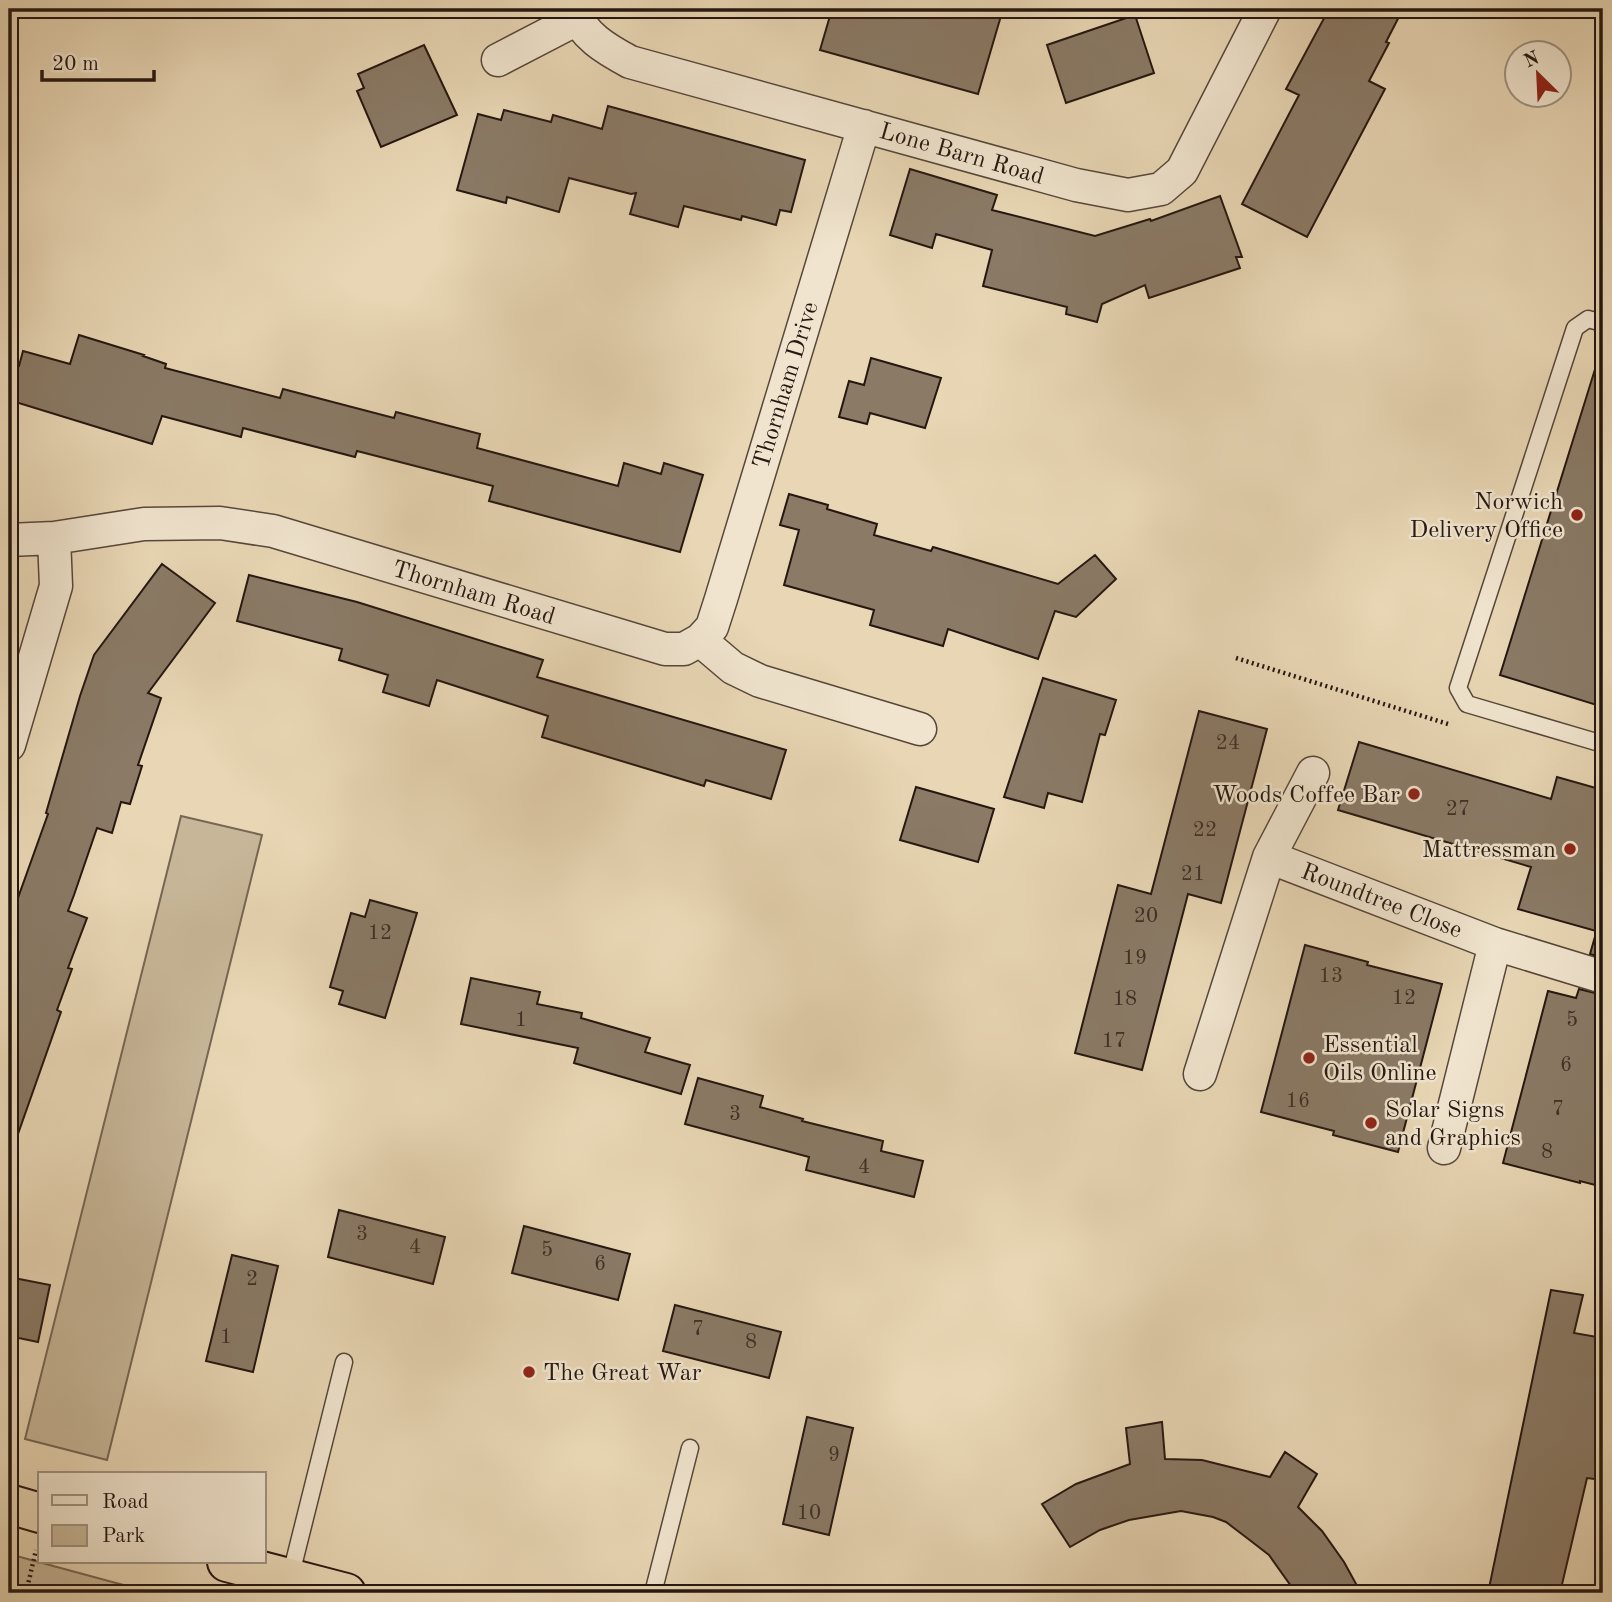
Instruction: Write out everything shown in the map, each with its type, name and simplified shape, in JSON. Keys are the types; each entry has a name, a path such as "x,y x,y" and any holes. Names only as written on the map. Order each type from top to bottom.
{"highway":[{"path":"9,1504 38,1526"},
{"path":"236,1564 346,1593"}],"street":[{"name":"Lone Barn Road","path":"498,60 575,14 599,45 630,62 1076,185 1128,195 1161,188 1182,171 1265,9"},
{"name":"Thornham Drive","path":"700,640 712,628 864,126"},
{"name":"Thornham Road","path":"9,540 54,538 144,524 220,523 273,531 665,649 684,649 700,640"},
{"path":"9,745 56,586 54,538"},
{"path":"700,640 733,668 760,681 920,729"},
{"name":"Roundtree Close","path":"1200,1074 1269,857 1313,773"},
{"name":"Roundtree Close","path":"1269,857 1495,944 1603,977"},
{"name":"Roundtree Close","path":"1444,1148 1495,944"}],"lane":[{"path":"1603,323 1588,319 1575,328 1458,688 1467,704 1603,744"},
{"path":"290,1578 344,1362"},
{"path":"653,1593 690,1448"}],"path":[{"path":"1236,658 1459,727 1467,704"},
{"path":"26,1593 38,1532"}],"green space":[{"path":"181,816 262,835 107,1460 25,1439"},
{"path":"9,1554 153,1593 9,1593"}],"building":[{"path":"832,9 1003,9 978,94 820,50"},
{"path":"1329,9 1403,9 1369,81 1385,89 1307,237 1242,204 1299,95 1286,89"},
{"path":"1135,15 1154,73 1066,103 1047,45"},
{"path":"424,45 457,115 381,147 357,91 364,88 358,74"},
{"path":"608,106 805,160 791,212 780,210 776,225 742,216 741,220 684,206 678,227 630,214 636,193 569,178 559,212 507,197 506,203 457,190 478,114 501,120 504,110 551,122 553,115 602,129"},
{"path":"910,169 997,195 992,210 1095,236 1150,219 1151,221 1220,196 1242,257 1236,257 1240,268 1149,298 1145,285 1102,304 1097,322 1066,314 1067,307 983,286 992,250 936,234 932,248 890,235"},
{"path":"79,335 144,355 166,364 165,368 280,398 283,389 394,418 396,412 480,434 477,448 618,486 624,463 661,474 664,463 703,475 680,552 489,501 493,486 357,451 355,457 243,428 241,437 162,416 152,444 9,400 9,362 19,366 23,351 70,364"},
{"path":"871,358 941,378 925,428 870,413 867,424 839,417 849,381 864,385"},
{"name":"Norwich Delivery Office","path":"1596,366 1603,367 1603,707 1500,675"},
{"path":"789,494 828,505 827,509 877,524 874,535 931,551 933,547 1058,584 1095,555 1116,579 1076,617 1055,611 1038,659 948,629 943,646 870,625 874,610 784,585 799,530 780,525"},
{"path":"162,564 215,603 148,693 161,698 138,765 142,766 130,804 121,802 112,833 97,828 68,911 87,918 68,968 72,969 57,1010 61,1012 13,1148 9,1147 9,923 48,814 46,813 94,655"},
{"path":"249,575 357,602 543,660 537,677 786,750 771,799 706,780 704,786 542,737 548,716 437,680 429,706 383,692 388,675 339,660 342,649 237,621"},
{"path":"1043,678 1116,700 1105,735 1100,734 1082,802 1048,793 1044,808 1004,797"},
{"path":"1199,711 1267,729 1221,903 1188,894 1142,1070 1075,1053 1118,885 1151,894"},
{"path":"1359,742 1551,799 1557,777 1603,790 1603,933 1518,909 1531,867 1338,810"},
{"path":"916,787 994,809 978,862 900,840"},
{"path":"370,900 417,913 385,1018 339,1004 343,991 330,987 351,913 365,917"},
{"path":"1596,933 1603,934 1603,958 1590,954"},
{"path":"1305,945 1368,962 1367,965 1442,984 1398,1152 1333,1135 1334,1131 1261,1112"},
{"path":"471,978 540,992 537,1004 582,1013 581,1018 650,1038 645,1052 690,1065 681,1094 574,1063 578,1048 461,1024"},
{"path":"1579,989 1603,995 1603,1187 1503,1163 1548,991 1576,998"},
{"path":"698,1078 763,1096 760,1107 803,1119 802,1121 883,1141 881,1151 923,1161 914,1197 806,1170 809,1157 685,1124"},
{"path":"339,1210 445,1237 433,1284 328,1257"},
{"path":"524,1226 630,1254 618,1300 512,1273"},
{"path":"232,1255 278,1266 253,1372 206,1361"},
{"path":"9,1277 50,1285 38,1342 9,1336"},
{"path":"1551,1290 1583,1295 1574,1333 1603,1338 1603,1480 1587,1478 1560,1593 1488,1593"},
{"path":"675,1305 781,1332 769,1378 663,1351"},
{"path":"807,1417 853,1428 829,1535 783,1524"},
{"path":"1162,1422 1165,1459 1202,1460 1270,1477 1285,1452 1317,1474 1298,1507 1322,1531 1344,1562 1361,1593 1296,1593 1269,1555 1226,1522 1181,1511 1129,1520 1100,1530 1070,1547 1042,1504 1076,1484 1130,1464 1126,1428"}],"place":[{"name":"Norwich Delivery Office","path":"1577,515"},
{"name":"Woods Coffee Bar","path":"1414,794"},
{"name":"Mattressman","path":"1570,849"},
{"name":"Essential Oils Online","path":"1309,1058"},
{"name":"Solar Signs and Graphics","path":"1371,1123"},
{"name":"The Great War","path":"529,1372"}]}
